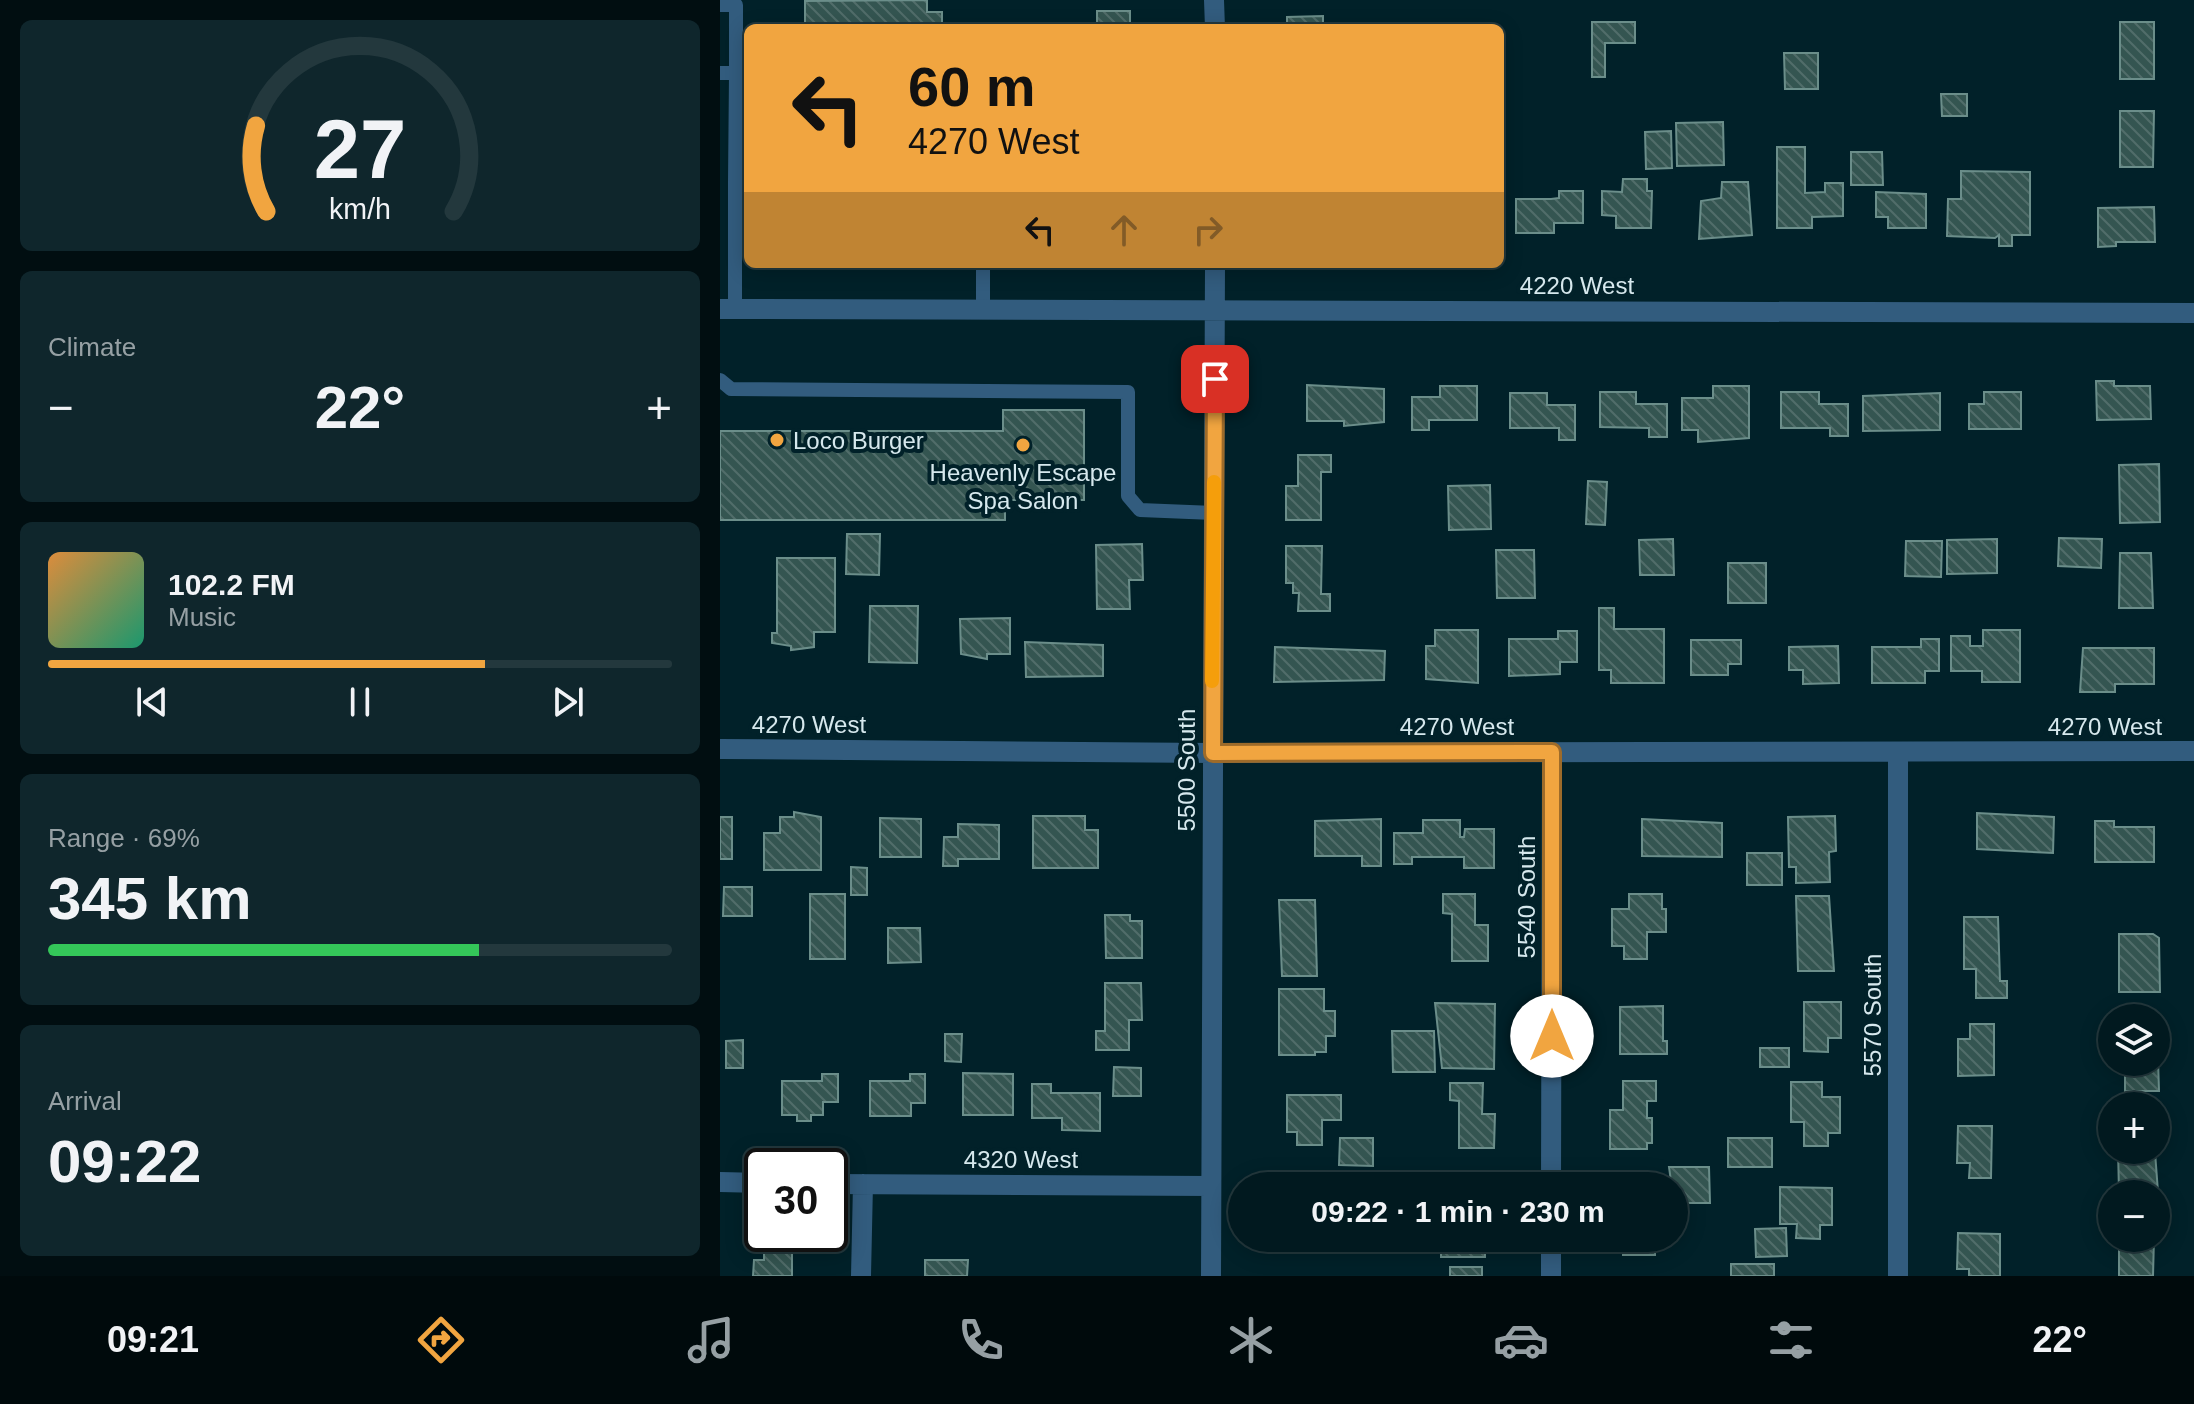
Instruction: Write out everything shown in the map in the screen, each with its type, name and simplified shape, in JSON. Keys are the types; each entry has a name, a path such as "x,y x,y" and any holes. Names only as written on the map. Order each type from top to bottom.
{"street":[{"path":"1214,0 1215,24"},
{"name":"5500 South","path":"1211,1276 1215,268"},
{"name":"4220 West","path":"727,309 2194,313"},
{"name":"4270 West","path":"720,749 1213,753 2194,751"},
{"name":"5540 South","path":"1551,1172 1552,752"},
{"name":"5570 South","path":"1898,753 1898,1276"},
{"path":"720,1182 744,1183"},
{"name":"4320 West","path":"848,1184 1211,1186"},
{"path":"861,1276 863,1184"},
{"path":"1551,1252 1551,1276"}],"lane":[{"path":"720,5 736,5 742,182 727,309"},
{"path":"720,73 736,73"},
{"path":"983,268 983,309"},
{"path":"720,380 731,389 1128,392 1128,496 1140,510 1214,513"}],"building":[{"path":"927,0 927,12 942,12 942,24 805,24 805,1"},
{"path":"1097,11 1130,11 1130,24 1097,24"},
{"path":"1323,16 1323,24 1287,24 1287,17"},
{"path":"1592,22 1635,22 1635,43 1605,43 1605,77 1592,77"},
{"path":"2120,22 2154,22 2154,79 2120,79"},
{"path":"1784,53 1818,53 1818,89 1785,89"},
{"path":"1941,94 1967,94 1967,116 1942,116"},
{"path":"2120,111 2154,111 2153,167 2120,167"},
{"path":"1723,122 1724,165 1677,166 1676,123"},
{"path":"1671,131 1672,168 1646,169 1645,132"},
{"path":"1777,147 1805,147 1805,193 1825,192 1825,183 1843,183 1843,216 1812,217 1812,228 1777,228"},
{"path":"1851,152 1882,152 1883,185 1851,185"},
{"path":"1961,171 2030,172 2030,235 2012,235 2012,246 1999,246 1999,235 1995,238 1947,236 1948,199 1961,199"},
{"path":"1623,179 1647,179 1647,191 1652,191 1651,228 1616,228 1616,216 1602,215 1602,191 1622,192"},
{"path":"1722,182 1748,182 1752,235 1699,239 1701,201 1721,198"},
{"path":"1559,191 1583,191 1583,223 1554,223 1554,233 1516,233 1516,199 1559,198"},
{"path":"1876,192 1926,194 1926,228 1888,228 1888,217 1876,217"},
{"path":"2154,207 2155,242 2116,242 2116,246 2098,247 2098,208"},
{"path":"2096,381 2114,381 2114,386 2150,386 2151,419 2097,420"},
{"path":"1307,385 1384,389 1384,422 1344,426 1344,421 1307,421"},
{"path":"1440,386 1477,386 1477,420 1429,420 1429,430 1412,430 1412,397 1440,397"},
{"path":"1713,386 1749,386 1749,438 1698,442 1698,430 1682,430 1682,398 1713,398"},
{"path":"1600,392 1636,392 1636,404 1667,404 1667,437 1649,437 1649,428 1600,427"},
{"path":"1781,392 1819,392 1819,404 1848,404 1848,436 1830,436 1830,428 1781,428"},
{"path":"1984,392 2021,392 2021,429 1969,429 1969,404 1984,404"},
{"path":"1510,393 1547,393 1547,405 1575,405 1575,440 1559,440 1559,428 1510,428"},
{"path":"1940,393 1940,430 1863,431 1863,396"},
{"path":"1003,410 1084,410 1084,500 1005,500 1005,520 720,520 720,431 1003,431"},
{"path":"1298,455 1331,455 1331,472 1321,472 1321,520 1286,520 1286,486 1298,486"},
{"path":"2159,464 2160,522 2120,523 2119,465"},
{"path":"1588,481 1607,482 1605,525 1586,524"},
{"path":"1490,485 1491,529 1449,530 1448,486"},
{"path":"847,534 880,534 879,575 846,574"},
{"path":"2059,538 2102,539 2101,568 2058,566"},
{"path":"1673,539 1674,575 1640,575 1639,540"},
{"path":"1997,539 1997,573 1947,574 1947,540"},
{"path":"1906,541 1942,541 1941,577 1905,576"},
{"path":"1142,544 1143,580 1129,580 1130,609 1097,609 1096,545"},
{"path":"1286,546 1322,546 1321,594 1330,594 1330,611 1298,611 1299,593 1293,593 1293,583 1286,583"},
{"path":"1496,550 1534,550 1535,598 1497,598"},
{"path":"2120,553 2151,553 2153,608 2119,608"},
{"path":"777,558 835,558 835,632 814,632 814,647 791,650 791,646 772,643 772,633 777,633"},
{"path":"1728,563 1766,563 1766,603 1728,603"},
{"path":"870,606 918,606 917,663 869,662"},
{"path":"1599,608 1614,608 1614,629 1664,629 1664,683 1611,683 1611,670 1599,670"},
{"path":"1010,618 1010,654 987,654 987,659 961,654 960,619"},
{"path":"1435,630 1478,630 1478,683 1426,679 1426,646 1435,646"},
{"path":"1983,630 2020,630 2020,682 1982,682 1982,671 1951,671 1951,636 1970,636 1970,646 1983,646"},
{"path":"1558,631 1577,631 1577,662 1560,662 1560,674 1509,676 1509,639 1558,639"},
{"path":"1921,639 1939,639 1939,671 1925,671 1925,683 1872,683 1872,647 1921,647"},
{"path":"1691,640 1741,640 1741,664 1728,664 1728,675 1691,675"},
{"path":"1025,642 1103,645 1103,676 1026,677"},
{"path":"1838,646 1839,683 1803,684 1803,670 1789,670 1789,647"},
{"path":"1275,647 1385,651 1384,680 1274,682"},
{"path":"2083,648 2154,648 2154,684 2115,684 2115,692 2080,692"},
{"path":"794,812 821,817 821,870 764,870 764,833 780,833 780,817 794,817"},
{"path":"1977,813 2054,817 2053,853 1977,849"},
{"path":"1033,816 1085,816 1085,830 1098,830 1098,868 1033,868"},
{"path":"1835,816 1836,851 1829,852 1830,882 1796,883 1796,867 1789,867 1788,817"},
{"path":"720,817 732,817 732,859 720,859"},
{"path":"880,818 921,819 921,857 880,857"},
{"path":"1381,819 1381,866 1362,866 1362,856 1315,856 1315,821"},
{"path":"1642,819 1722,823 1722,857 1642,856"},
{"path":"1423,820 1460,820 1460,837 1464,837 1465,829 1494,829 1494,868 1464,868 1464,857 1412,857 1412,864 1394,864 1394,833 1423,833"},
{"path":"2095,821 2114,821 2114,827 2154,827 2154,862 2095,862"},
{"path":"958,824 999,825 999,859 958,859 958,866 943,866 944,837 958,837"},
{"path":"1747,853 1782,853 1782,885 1747,885"},
{"path":"851,867 867,868 867,895 851,895"},
{"path":"724,887 752,887 752,916 723,916"},
{"path":"810,894 845,894 845,959 810,959"},
{"path":"1443,894 1475,894 1475,925 1488,925 1488,961 1452,961 1452,914 1443,913"},
{"path":"1629,894 1662,894 1662,909 1666,909 1666,932 1647,932 1647,959 1624,959 1624,946 1612,946 1612,909 1629,909"},
{"path":"1796,896 1829,896 1834,971 1798,971"},
{"path":"1279,900 1315,900 1317,976 1282,976"},
{"path":"1105,915 1130,915 1130,921 1142,921 1142,958 1106,958"},
{"path":"1964,917 1998,917 2000,981 2007,981 2007,998 1976,998 1976,969 1964,969"},
{"path":"888,928 920,928 921,962 888,963"},
{"path":"2119,934 2153,934 2159,938 2160,992 2119,992"},
{"path":"1105,983 1141,983 1142,1020 1129,1020 1129,1050 1096,1050 1096,1031 1105,1031"},
{"path":"1279,989 1324,989 1324,1011 1335,1011 1335,1036 1326,1036 1326,1052 1279,1055"},
{"path":"1804,1002 1841,1002 1841,1038 1828,1038 1828,1052 1804,1051"},
{"path":"1435,1003 1495,1004 1494,1069 1442,1068"},
{"path":"1663,1006 1663,1041 1667,1041 1667,1054 1620,1054 1620,1007"},
{"path":"1970,1024 1994,1024 1994,1075 1958,1076 1958,1039 1970,1039"},
{"path":"1392,1031 1434,1031 1435,1072 1393,1072"},
{"path":"945,1034 962,1034 961,1062 945,1061"},
{"path":"743,1040 743,1068 726,1068 726,1041"},
{"path":"1760,1048 1789,1048 1789,1067 1760,1067"},
{"path":"1114,1067 1141,1068 1141,1096 1113,1096"},
{"path":"963,1073 1013,1074 1013,1115 963,1115"},
{"path":"822,1074 838,1074 838,1102 823,1102 823,1115 811,1115 811,1121 797,1121 797,1115 782,1115 782,1081 822,1081"},
{"path":"910,1074 925,1074 925,1103 911,1103 911,1116 870,1116 870,1081 910,1081"},
{"path":"2125,1076 2159,1076 2159,1091 2125,1091"},
{"path":"1623,1081 1656,1081 1656,1101 1647,1101 1647,1118 1652,1118 1652,1143 1647,1143 1647,1149 1610,1149 1610,1110 1623,1110"},
{"path":"1791,1082 1822,1082 1822,1097 1840,1097 1840,1133 1828,1133 1828,1146 1804,1146 1804,1122 1791,1122"},
{"path":"1450,1083 1483,1083 1482,1114 1495,1114 1494,1148 1459,1148 1459,1101 1450,1100"},
{"path":"1032,1084 1051,1084 1051,1093 1100,1093 1100,1131 1062,1130 1062,1118 1032,1118"},
{"path":"1287,1095 1341,1095 1341,1120 1322,1120 1322,1145 1297,1145 1297,1132 1287,1132"},
{"path":"1958,1126 1992,1126 1991,1178 1969,1178 1970,1163 1957,1163"},
{"path":"1340,1138 1373,1138 1373,1166 1339,1165"},
{"path":"1728,1138 1772,1138 1772,1167 1728,1167"},
{"path":"2118,1164 2156,1164 2157,1180 2119,1180"},
{"path":"1669,1167 1709,1167 1710,1203 1688,1203 1688,1172 1670,1172"},
{"path":"1780,1187 1832,1188 1832,1225 1820,1225 1820,1239 1796,1238 1797,1224 1780,1224"},
{"path":"1786,1228 1787,1256 1756,1257 1755,1229"},
{"path":"1958,1233 2000,1234 2000,1276 1969,1276 1969,1269 1957,1269"},
{"path":"764,1252 792,1253 792,1276 753,1276 754,1260 764,1260"},
{"path":"1441,1252 1485,1252 1485,1257 1441,1257"},
{"path":"1623,1252 1655,1252 1655,1255 1623,1255"},
{"path":"2119,1252 2154,1252 2153,1276 2119,1276"},
{"path":"925,1260 968,1260 967,1276 925,1276"},
{"path":"1731,1264 1774,1264 1774,1276 1731,1276"},
{"path":"1450,1267 1482,1267 1482,1276 1450,1276"}],"slow traffic":[{"path":"1212,681 1214,482"}],"place":[{"name":"Loco Burger","path":"777,440"},
{"name":"Heavenly Escape Spa Salon","path":"1023,445"}],"route":[{"path":"1215,379 1213,753 1552,752 1552,1036"}]}
